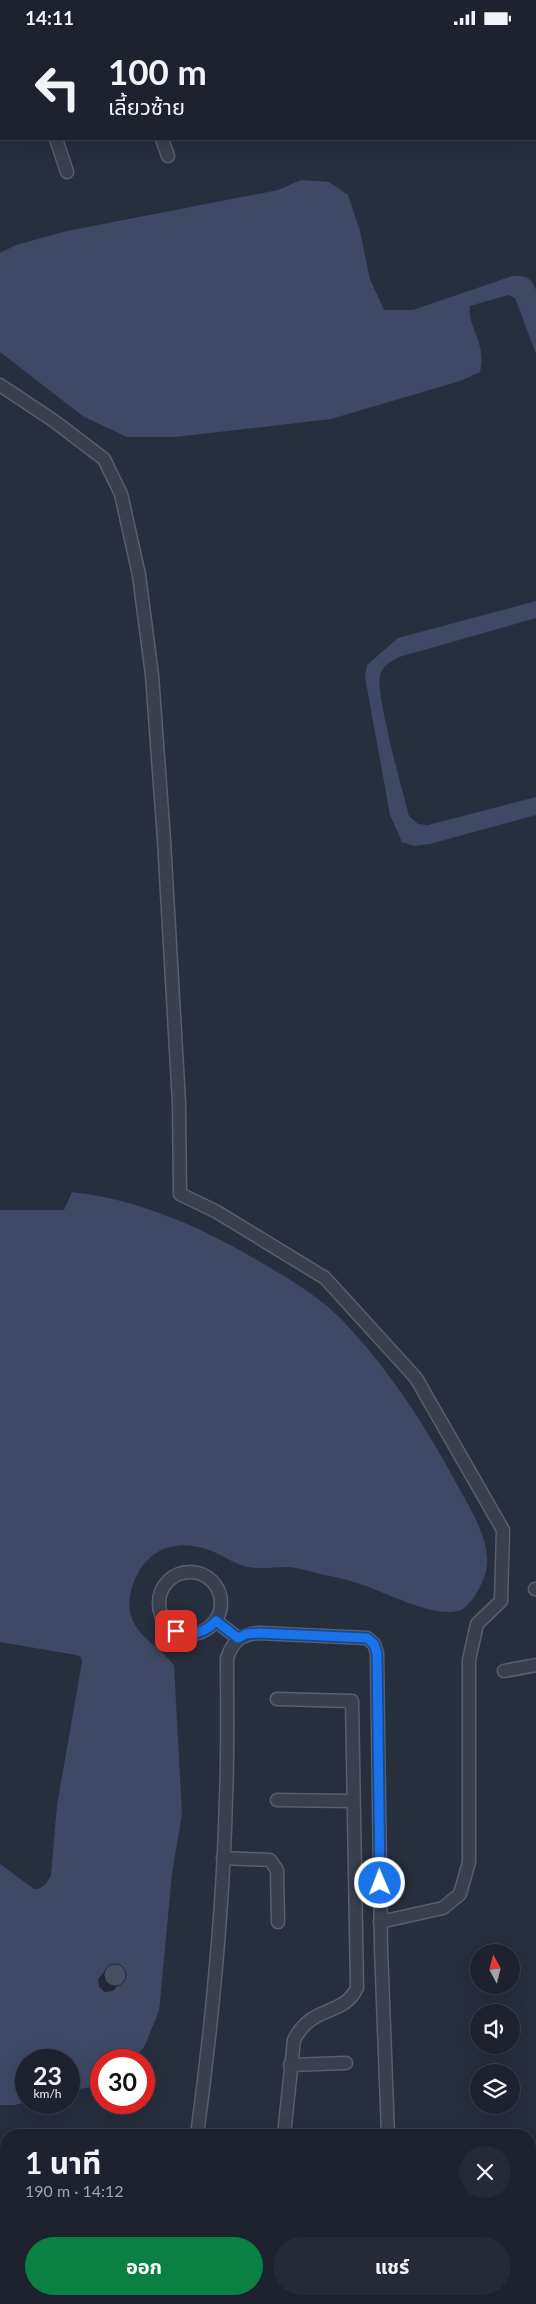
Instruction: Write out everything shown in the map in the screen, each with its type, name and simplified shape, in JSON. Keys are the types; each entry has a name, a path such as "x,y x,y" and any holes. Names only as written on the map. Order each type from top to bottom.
{"street":[{"path":"56,140 67,172"},
{"path":"162,140 168,156"},
{"path":"0,385 54,421 104,459 121,494 137,566 152,675 179,1103 180,1194 217,1212 325,1278 416,1378 503,1530 501,1601 477,1624 469,1660 469,1862 460,1894 443,1908 380,1922"},
{"path":"196,1572 204,1575 217,1587 221,1595 222,1604 216,1621 202,1632 185,1634 176,1631 163,1619 160,1611 160,1593 164,1585 178,1574 196,1572"},
{"path":"216,1621 238,1638"},
{"path":"198,2129 208,2055 223,1858 226,1798 227,1658 230,1647 238,1638 246,1634 259,1633 367,1638 374,1644 377,1653 380,1922 388,2129"},
{"path":"504,1671 536,1665"},
{"path":"277,1699 352,1701 357,1988 344,2005 320,2013 300,2028 294,2040 290,2065 285,2129"},
{"path":"277,1800 353,1801"},
{"path":"223,1858 270,1860 277,1870 278,1922"},
{"path":"290,2065 346,2063"}],"water":[{"path":"301,180 329,182 348,195 360,231 370,279 384,310 413,310 512,276 521,276 530,280 536,290 536,354 515,298 508,295 470,306 471,321 481,352 480,372 460,381 331,419 175,437 127,437 84,417 0,352 0,253 16,245 67,231 278,190"},
{"path":"536,601 536,618 399,657 387,664 383,669 380,675 380,685 385,721 409,816 418,824 428,825 536,797 536,815 430,844 414,846 402,842 390,815 365,677 367,665 398,638"},
{"path":"72,1192 123,1202 171,1217 240,1250 305,1289 334,1312 390,1376 430,1437 478,1523 486,1547 487,1559 486,1571 472,1600 463,1609 448,1612 423,1608 358,1583 304,1570 288,1567 260,1568 244,1566 214,1552 192,1546 181,1545 161,1550 145,1563 133,1583 130,1611 134,1624 139,1631 174,1665 182,1814 172,1874 159,2011 142,2049 90,2049 90,2087 80,2089 80,2049 15,2049 15,2105 0,2105 0,1864 34,1889 44,1885 51,1875 57,1805 82,1662 81,1657 76,1655 0,1642 0,1210 64,1210"}],"building":[{"path":"111,1964 119,1964 126,1971 126,1979 119,1986 111,1986 104,1979 104,1971"}],"route":[{"path":"176,1631 185,1634 202,1632 216,1621 238,1638 246,1634 259,1633 367,1638 374,1644 377,1653 380,1883"}]}
